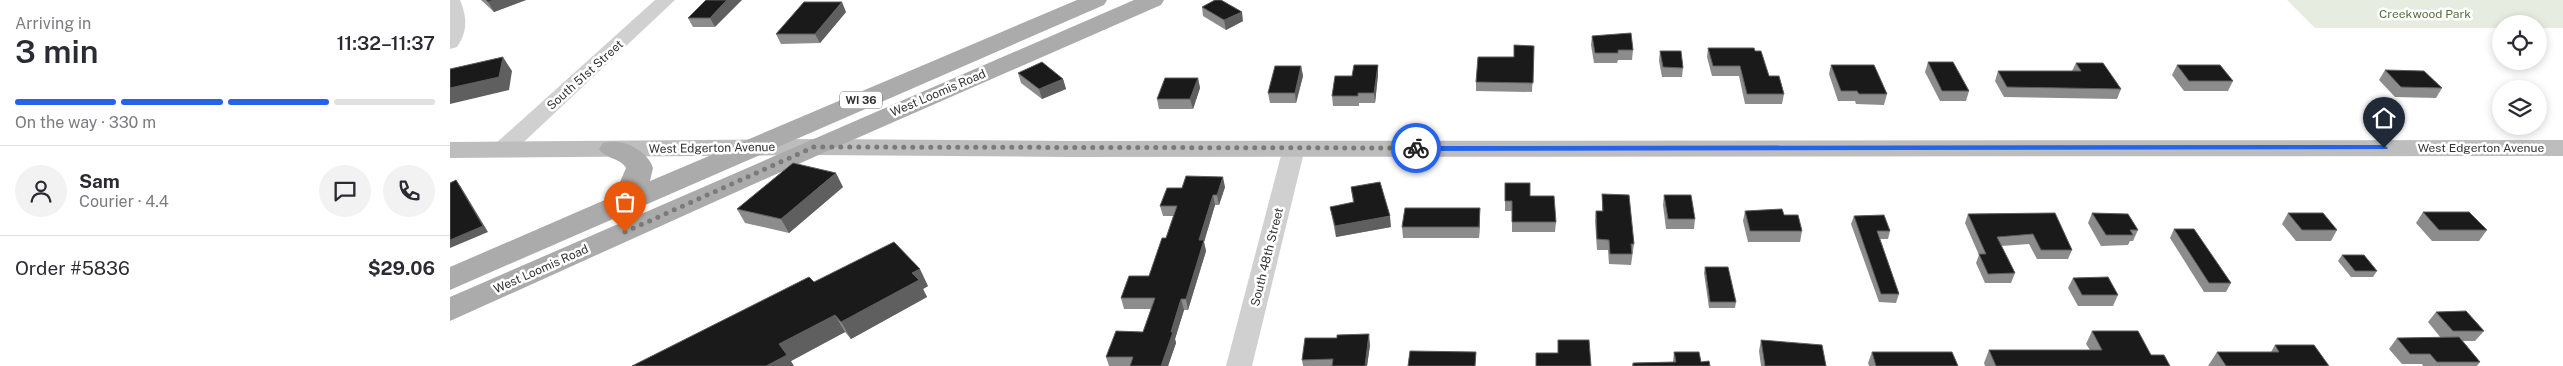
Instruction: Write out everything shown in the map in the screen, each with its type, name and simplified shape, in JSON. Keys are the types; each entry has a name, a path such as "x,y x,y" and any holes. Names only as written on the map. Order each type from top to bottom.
{"main road":[{"name":"West Loomis Road","path":"450,280 617,216 814,147 922,87 1096,0"},
{"name":"West Loomis Road","path":"450,310 617,216 748,148 922,87 1153,0"},
{"path":"612,149 634,156 639,164 640,172 617,216"}],"street":[{"path":"450,0 457,14 455,36 450,43"},
{"name":"South 51st Street","path":"502,150 666,0"},
{"name":"West Edgerton Avenue","path":"450,150 814,147 2563,148"},
{"name":"South 48th Street","path":"1239,366 1294,148"}],"green space":[{"name":"Creekwood Park","path":"2287,0 2563,0 2563,28 2547,28 2547,15 2492,15 2492,28 2315,28"}],"building":[{"path":"706,0 727,0 710,18 688,18"},
{"path":"1215,0 1221,0 1242,12 1224,20 1202,7"},
{"path":"804,2 842,2 815,34 776,34"},
{"path":"1631,33 1633,50 1618,50 1618,53 1595,53 1592,36"},
{"path":"1514,45 1534,46 1533,83 1476,82 1478,57 1514,57"},
{"path":"1708,48 1754,48 1755,51 1761,51 1769,76 1779,76 1784,94 1747,94 1740,66 1713,66"},
{"path":"1660,51 1681,51 1683,68 1663,67"},
{"path":"503,57 499,77 450,88 450,69"},
{"path":"1042,62 1063,79 1039,89 1018,73"},
{"path":"1928,62 1953,62 1969,91 1942,91"},
{"path":"2076,63 2103,63 2121,89 2007,87 1998,71 2081,71"},
{"path":"1354,65 1378,65 1374,93 1358,93 1358,96 1332,96 1335,76 1352,76"},
{"path":"1831,65 1874,65 1887,94 1859,94 1857,91 1841,91"},
{"path":"2177,65 2220,65 2233,81 2189,81"},
{"path":"1275,66 1301,66 1295,93 1268,93"},
{"path":"2385,70 2424,71 2442,88 2401,87"},
{"path":"1165,78 1198,78 1190,99 1157,99"},
{"path":"793,163 836,173 781,219 737,209"},
{"path":"1186,176 1223,177 1217,195 1213,195 1199,240 1204,240 1186,299 1181,299 1171,332 1173,332 1161,366 1130,366 1133,357 1106,357 1116,331 1143,332 1155,298 1121,298 1129,276 1149,276 1162,238 1166,238 1177,206 1160,206 1167,188 1182,188"},
{"path":"456,180 483,226 450,240 450,183"},
{"path":"1380,182 1390,216 1335,226 1330,207 1354,202 1351,187"},
{"path":"1505,183 1530,183 1530,196 1554,196 1556,222 1512,222 1512,201 1505,201"},
{"path":"1602,194 1629,195 1634,244 1631,244 1632,254 1610,254 1609,240 1597,239 1596,211 1603,211"},
{"path":"1664,195 1691,195 1695,219 1668,219"},
{"path":"1405,208 1480,208 1479,227 1402,227"},
{"path":"1782,209 1784,215 1798,215 1802,231 1750,231 1745,211"},
{"path":"2423,212 2469,212 2487,230 2439,230"},
{"path":"2055,213 2072,250 2041,250 2033,234 1997,237 2015,273 1988,274 1979,254 1986,254 1968,214"},
{"path":"2092,213 2128,214 2138,230 2130,230 2133,235 2106,235"},
{"path":"2288,213 2323,213 2337,230 2302,230"},
{"path":"1884,215 1890,231 1877,231 1899,294 1881,294 1854,216"},
{"path":"2174,229 2194,229 2231,283 2209,283"},
{"path":"894,242 920,269 912,273 919,280 841,322 835,315 779,344 787,355 766,366 632,366 809,277 814,282"},
{"path":"2342,255 2364,255 2377,271 2355,271"},
{"path":"1705,267 1728,267 1736,302 1710,302"},
{"path":"2108,277 2118,295 2082,295 2073,278"},
{"path":"2466,311 2484,331 2453,331 2436,312"},
{"path":"2092,331 2138,331 2151,355 2164,355 2170,366 1996,366 1989,350 2102,350"},
{"path":"1369,334 1365,366 1332,366 1333,359 1302,360 1305,338 1337,338 1337,335"},
{"path":"2459,337 2480,362 2437,362 2430,354 2410,354 2397,338"},
{"path":"1558,340 1589,340 1591,366 1536,366 1536,353 1558,353"},
{"path":"1761,340 1822,345 1826,366 1765,366"},
{"path":"2275,345 2314,345 2329,366 2226,366 2217,352 2279,352"},
{"path":"1410,351 1476,352 1475,366 1408,366"},
{"path":"1674,352 1699,352 1701,362 1709,361 1710,366 1633,366 1633,363 1676,362"},
{"path":"1872,352 1952,352 1958,366 1876,366"}],"way so far":[{"path":"625,232 814,147 1056,149 1416,148"}],"route":[{"path":"1416,148 2384,148"}]}
